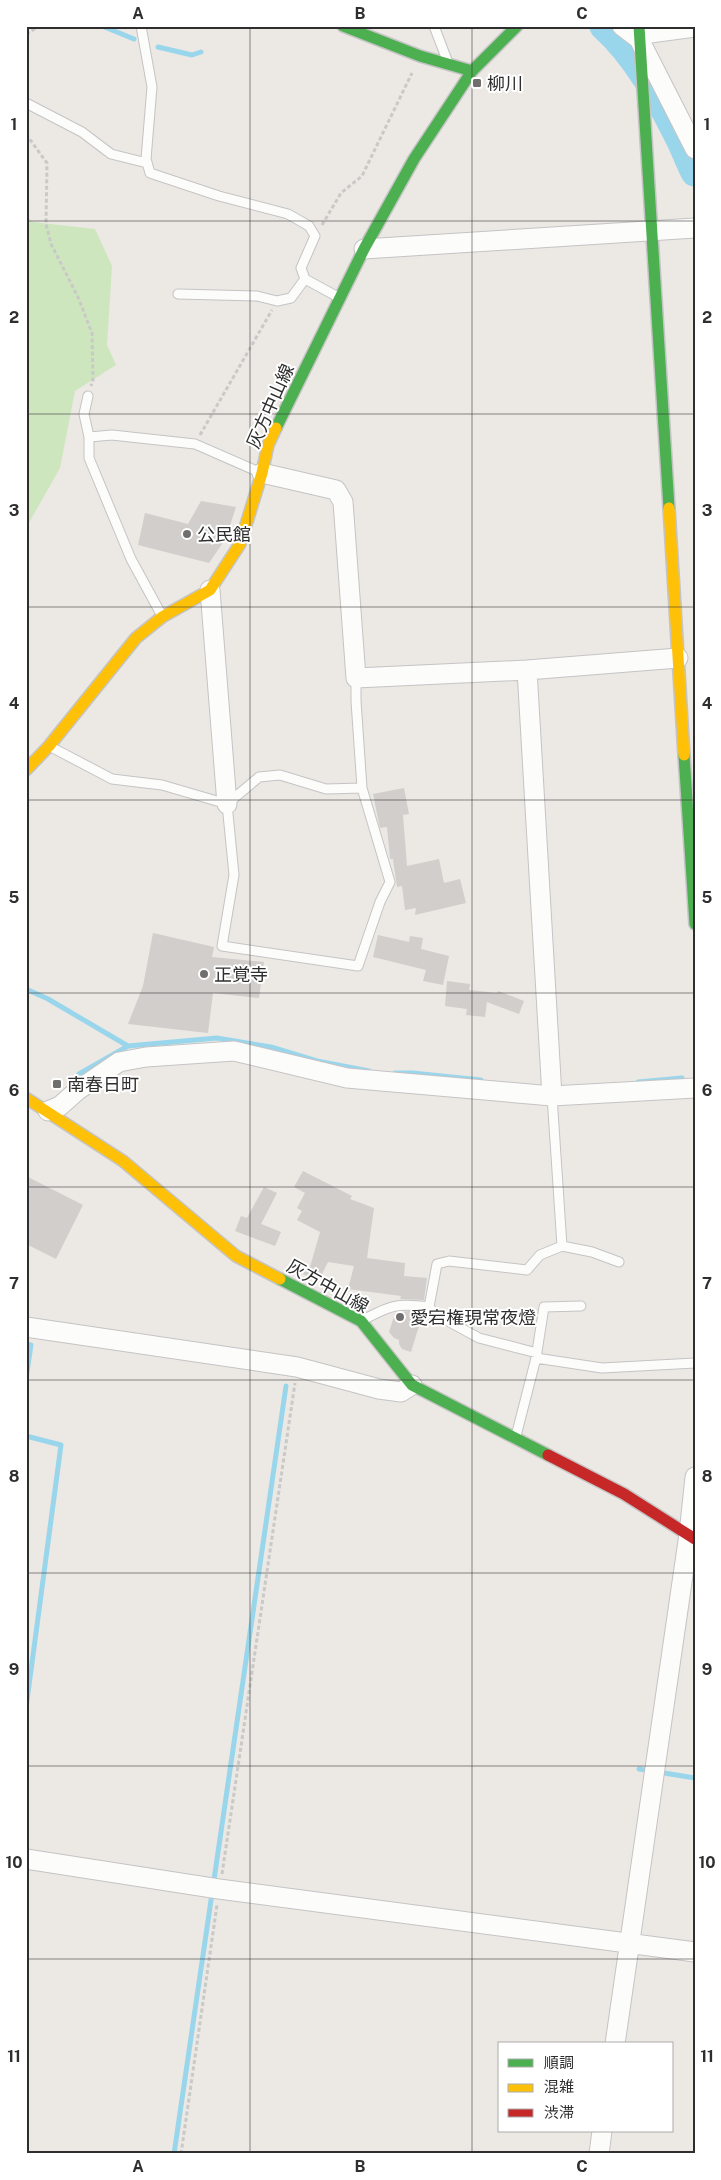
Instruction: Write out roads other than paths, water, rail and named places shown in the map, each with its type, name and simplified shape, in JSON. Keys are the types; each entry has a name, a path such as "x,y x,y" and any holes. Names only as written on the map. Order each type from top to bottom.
{"main road":[{"name":"灰方中山線","path":"26,770 49,746 136,638 162,617 210,590 240,544 262,473 268,445 364,249 414,159 472,71 517,26"},
{"path":"349,27 420,56 472,71"},
{"path":"639,33 695,924"},
{"name":"灰方中山線","path":"26,1098 123,1161 236,1256 361,1322 412,1385 624,1494 692,1536"}],"street":[{"path":"622,26 639,33 695,27"},
{"path":"639,33 695,149"},
{"path":"364,249 695,228"},
{"path":"262,473 336,490 343,502 356,678 528,670 678,658"},
{"path":"210,590 227,804"},
{"path":"528,670 552,1096"},
{"path":"48,1111 60,1106 78,1090 119,1062 146,1057 234,1051 347,1078 552,1096 695,1088"},
{"path":"26,1327 297,1367 379,1389 401,1392 412,1385"},
{"path":"615,2042 692,1536 695,1477"},
{"path":"26,1859 219,1889 695,1952"},
{"path":"599,2154 602,2132"}],"lane":[{"path":"141,26 152,87 146,159 150,173 219,196 288,214 309,226 315,236 301,268 305,279 340,298"},
{"path":"434,26 448,64"},
{"path":"26,103 82,132 111,154 148,164"},
{"path":"178,294 257,296 277,301 291,298 305,279"},
{"path":"88,396 84,414 89,437 89,458 131,559 162,617"},
{"path":"89,437 112,435 195,444 262,473"},
{"path":"227,804 234,875 222,946 358,966 380,902 390,882 362,788 356,678"},
{"path":"49,746 112,779 162,785 227,804"},
{"path":"227,804 258,777 280,775 326,788 362,788"},
{"path":"552,1096 562,1246"},
{"path":"429,1307 437,1264 449,1261 527,1270 540,1255 562,1246 592,1252 619,1262"},
{"path":"361,1322 387,1307 403,1304 429,1307 435,1314 479,1338 537,1356 602,1368 695,1363"},
{"path":"515,1439 537,1356 544,1307 581,1306"}],"waterway":[{"path":"102,26 134,39"},
{"path":"604,26 627,50 655,92 695,172"},
{"path":"158,47 192,55 201,52"},
{"path":"26,989 48,999 128,1046"},
{"path":"79,1074 128,1046 217,1038 271,1047 317,1061 369,1071"},
{"path":"395,1073 481,1080"},
{"path":"638,1082 682,1078"},
{"path":"26,1344 31,1345 26,1379"},
{"path":"174,2154 286,1386"},
{"path":"26,1436 61,1445 26,1708"},
{"path":"639,1769 695,1778"}],"place":[{"name":"柳川","path":"477,83"},
{"name":"公民館","path":"187,534"},
{"name":"正覚寺","path":"204,974"},
{"name":"南春日町","path":"57,1084"},
{"name":"愛宕権現常夜燈","path":"400,1317"}]}
